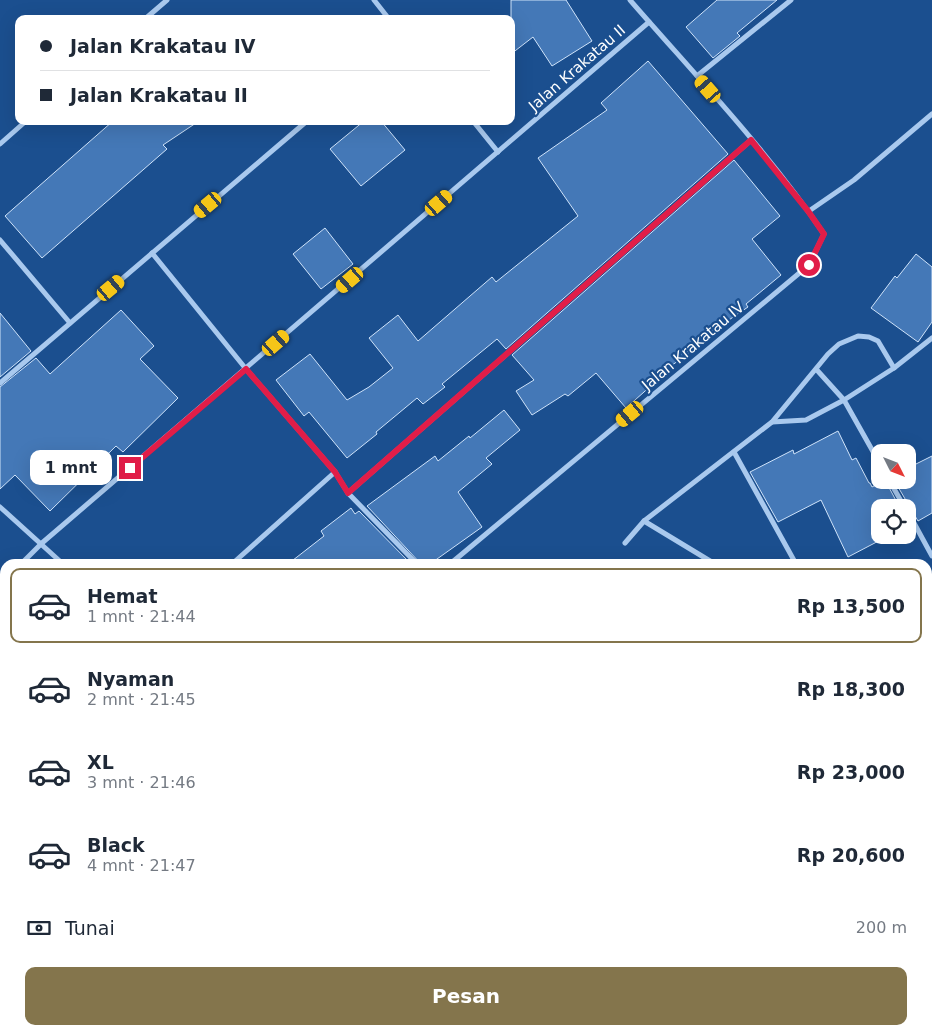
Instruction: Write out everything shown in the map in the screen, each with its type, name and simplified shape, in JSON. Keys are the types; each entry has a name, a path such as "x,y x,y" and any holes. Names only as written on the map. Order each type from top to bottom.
{"street":[{"path":"150,15 167,0"},
{"path":"374,0 386,15"},
{"path":"630,0 751,140 808,211 854,180 932,114"},
{"path":"697,76 791,0"},
{"name":"Jalan Krakatau II","path":"26,559 649,22"},
{"path":"0,144 21,125"},
{"path":"0,383 302,125"},
{"path":"476,125 498,152"},
{"path":"348,493 751,140"},
{"name":"Jalan Krakatau IV","path":"456,559 809,265 824,234 808,211"},
{"path":"0,240 70,323"},
{"path":"152,253 246,369 335,472 348,493 412,559"},
{"path":"625,543 644,521 772,422 828,354 839,344 858,336 869,337 878,342 894,368"},
{"path":"772,422 806,420 844,400 894,368 932,338"},
{"path":"816,369 844,400 871,448"},
{"path":"734,452 793,559"},
{"path":"238,559 335,472"},
{"path":"0,507 58,559"},
{"path":"644,521 707,559"},
{"path":"916,527 932,556"}],"building":[{"path":"511,0 566,0 592,41 552,66 533,37 515,51 515,15 511,15"},
{"path":"717,0 777,0 737,33 740,36 713,58 686,27"},
{"path":"648,61 728,154 506,349 497,339 442,384 445,387 423,404 417,398 347,458 309,412 304,416 276,380 310,354 347,400 369,387 393,368 369,338 398,315 418,341 492,277 496,282 578,216 538,158 607,110 601,103"},
{"path":"108,125 193,125 163,145 167,149 42,258 5,216"},
{"path":"359,125 384,125 405,150 361,186 330,149"},
{"path":"734,160 780,216 752,239 781,275 746,304 748,307 701,339 702,341 687,350 689,353 650,381 653,384 626,408 596,373 568,396 565,394 532,415 516,391 534,380 512,355"},
{"path":"325,228 353,264 321,289 293,254"},
{"path":"916,254 932,267 932,322 918,342 871,308 895,276 897,278"},
{"path":"121,310 154,346 140,359 178,398 123,452 116,446 50,511 15,475 0,489 0,387 36,358 50,374"},
{"path":"0,313 31,351 0,377"},
{"path":"504,410 520,430 486,458 492,464 458,492 482,527 437,559 416,559 367,506 435,456 438,461 469,436 470,438"},
{"path":"838,431 852,460 856,458 871,485 871,489 890,489 895,499 871,499 871,544 873,544 848,557 821,500 778,522 750,472 793,450 794,454"},
{"path":"932,456 932,513 918,521 916,518 916,499 905,499 899,489 916,489 916,464"},
{"path":"351,508 355,514 359,511 406,559 294,559 324,536 321,531"}],"route":[{"path":"130,468 246,369 335,472 348,493 751,140 824,234 809,265"}]}
